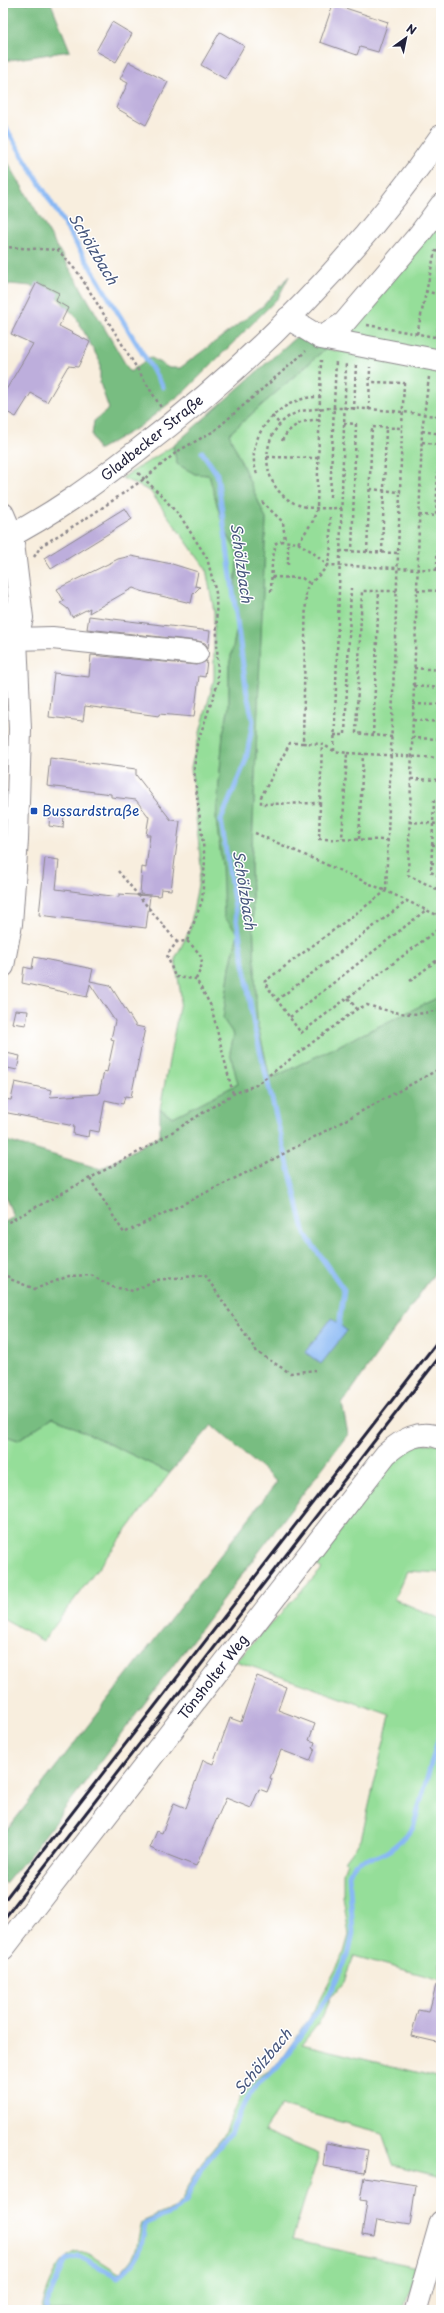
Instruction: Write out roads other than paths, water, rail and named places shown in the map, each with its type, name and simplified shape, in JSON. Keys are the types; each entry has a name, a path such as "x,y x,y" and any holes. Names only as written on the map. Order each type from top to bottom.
{"street":[{"name":"Gladbecker Straße","path":"8,537 69,502 172,424 249,357 288,318 367,232 441,136"},
{"path":"321,338 344,323 419,235 441,205"},
{"path":"288,318 321,338 436,360"},
{"path":"3,514 22,618 16,639 20,729 11,817 12,924 3,966"},
{"path":"3,611 7,624 16,639"},
{"path":"16,639 52,638 197,653"},
{"name":"Tönsholter Weg","path":"3,1949 386,1454 398,1444 412,1436 420,1435 441,1438"},
{"path":"416,2310 441,2222"}],"water":[{"path":"332,1318 347,1331 321,1364 305,1352"}],"waterway":[{"name":"Schölzbach","path":"3,123 163,387"},
{"name":"Schölzbach","path":"202,452 217,474 247,694 253,721 246,760 221,820 254,1026 305,1234 344,1290 339,1325"},
{"name":"Schölzbach","path":"46,2310 47,2303 66,2260 79,2256 118,2277 131,2265 138,2254 145,2224 173,2212 185,2201 202,2167 229,2135 246,2100 258,2083 278,2067 328,1996 348,1956 353,1933 349,1874 353,1867 361,1860 379,1856 389,1851 413,1828 441,1729"}],"railway":[{"path":"3,1902 441,1337"},
{"path":"3,1920 441,1355"}],"place":[{"name":"Bussardstraße","path":"34,811"}]}
